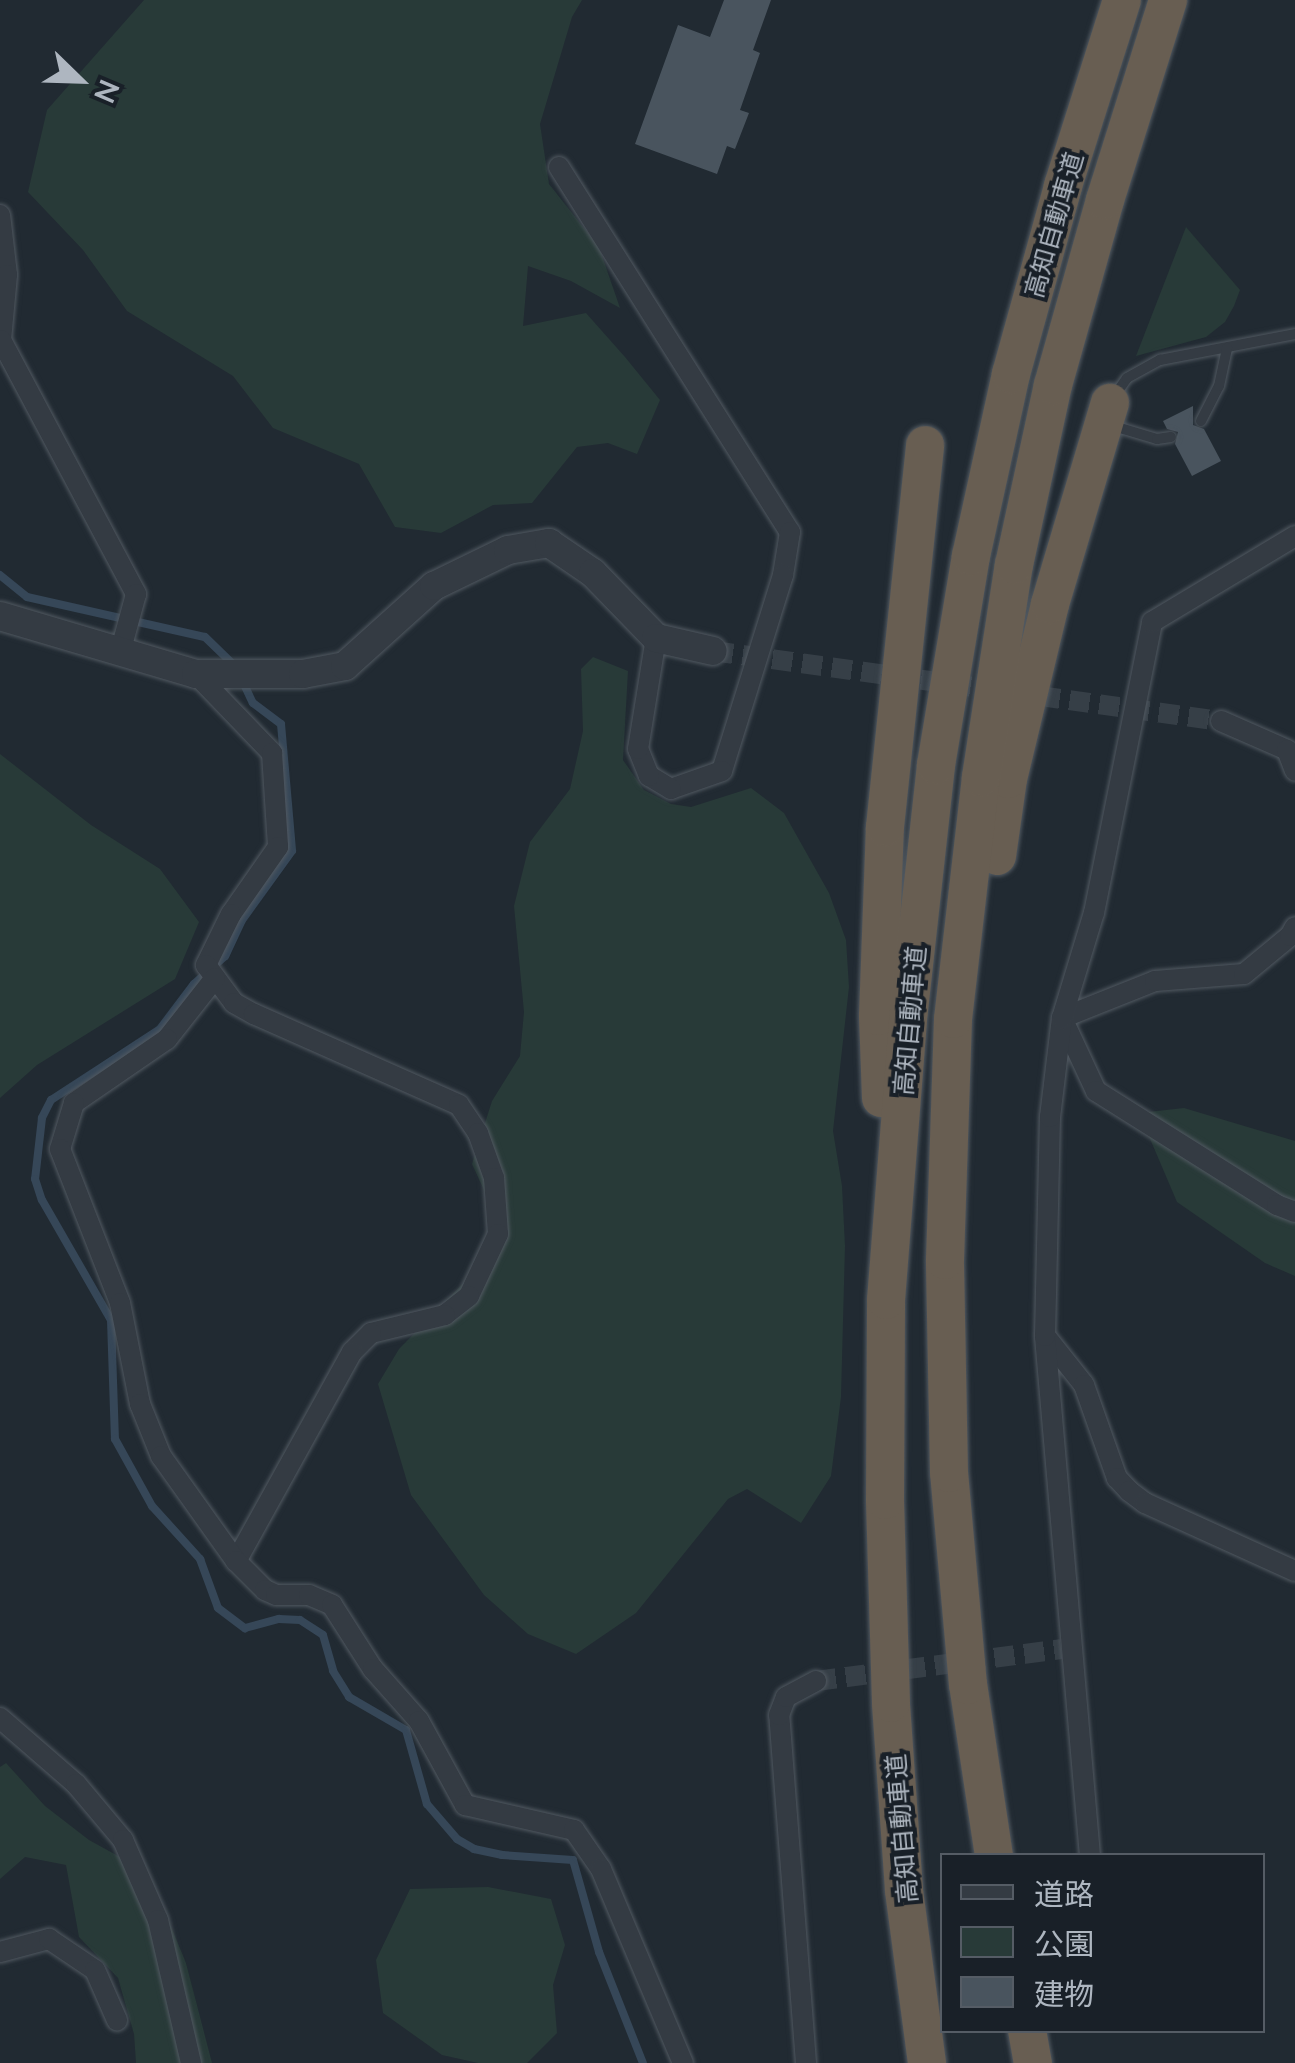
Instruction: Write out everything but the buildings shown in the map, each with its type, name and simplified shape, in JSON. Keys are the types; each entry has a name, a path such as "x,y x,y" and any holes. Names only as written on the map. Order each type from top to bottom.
{"highway":[{"name":"高知自動車道","path":"927,2063 904,1890 891,1703 886,1300 909,1010 934,784 971,556 1011,374 1063,186 1122,0"},
{"name":"高知自動車道","path":"994,1853 968,1685 949,1472 945,1260 953,1018 981,777 1014,565 1058,367 1168,0"},
{"path":"945,1260 1008,778 1050,604 1106,413"},
{"path":"886,1300 878,1016 886,827 926,445"},
{"path":"1027,2033 1033,2063"}],"street":[{"path":"559,167 790,532 783,575 722,772 671,789 649,776 638,749 656,638"},
{"path":"0,215 7,274 1,340 136,594 123,641"},
{"path":"1090,1853 1066,1649 1045,1336 1050,1118 1062,1018 1094,913 1152,622 1295,536"},
{"path":"0,616 123,641 209,675 260,677 345,666 434,586 521,545 549,543 594,573 656,638 713,651"},
{"path":"209,675 272,753 278,847 231,914 212,972 167,1038 74,1103 60,1149 120,1303 140,1404 161,1456 236,1561 265,1590 276,1595 309,1595 332,1605 373,1669 419,1720 465,1806 574,1830 601,1868 683,2063"},
{"path":"1222,721 1287,750 1295,771"},
{"path":"1062,1018 1155,981 1244,974 1290,936 1295,926"},
{"path":"212,972 234,1003 254,1014 460,1104 478,1133 494,1178 498,1234 469,1296 444,1315 371,1333 352,1352 236,1561"},
{"path":"1062,1018 1096,1091 1276,1206 1295,1212"},
{"path":"1045,1336 1084,1385 1118,1478 1129,1491 1145,1503 1295,1572"},
{"path":"806,2063 779,1715 786,1697 816,1680"},
{"path":"0,1718 76,1784 123,1840 158,1920 191,2063"},
{"path":"0,1952 49,1939 95,1970 118,2020"}],"lane":[{"path":"1171,437 1157,440 1106,413 1127,378 1160,360 1295,334"},
{"path":"1200,421 1219,386 1227,348"}],"green space":[{"path":"144,0 582,0 572,17 540,124 549,184 599,247 620,308 571,281 528,266 523,326 586,313 660,400 637,454 608,443 577,447 532,503 493,505 441,533 395,527 359,464 273,428 233,376 127,311 83,250 28,192 47,110"},
{"path":"1186,227 1240,290 1234,306 1225,322 1206,337 1136,356"},
{"path":"593,657 628,671 623,760 644,790 671,804 691,807 751,788 784,813 829,893 846,940 849,987 833,1131 842,1186 845,1246 841,1397 831,1476 801,1523 747,1489 728,1499 636,1613 576,1654 528,1634 484,1595 411,1495 378,1384 399,1349 475,1271 496,1216 472,1164 492,1101 520,1056 524,1012 514,906 530,842 570,789 583,731 581,669"},
{"path":"0,754 91,825 160,869 199,922 175,979 37,1065 0,1098"},
{"path":"1184,1108 1295,1141 1295,1276 1265,1263 1177,1202 1139,1113"},
{"path":"6,1763 45,1806 89,1840 129,1862 160,1900 186,1963 212,2063 136,2063 134,2034 118,1978 79,1937 66,1865 25,1857 0,1879 0,1767"},
{"path":"488,1887 551,1899 565,1945 553,1985 557,2033 527,2063 478,2063 442,2055 383,2013 376,1960 410,1889"}],"waterway":[{"path":"0,575 27,597 205,637 234,665"},
{"path":"243,682 253,703 281,724 292,851 242,920 225,956 194,984 160,1029 51,1100 42,1118 35,1179 42,1200 111,1320 115,1439 152,1506 200,1559 218,1608 245,1628 279,1619 300,1620 323,1635 333,1671 349,1697 406,1730 427,1804 457,1839 474,1849 502,1855 573,1860 599,1952 643,2063"}],"tunnel":[{"path":"713,651 1221,721"},
{"path":"816,1681 1061,1649"}]}
